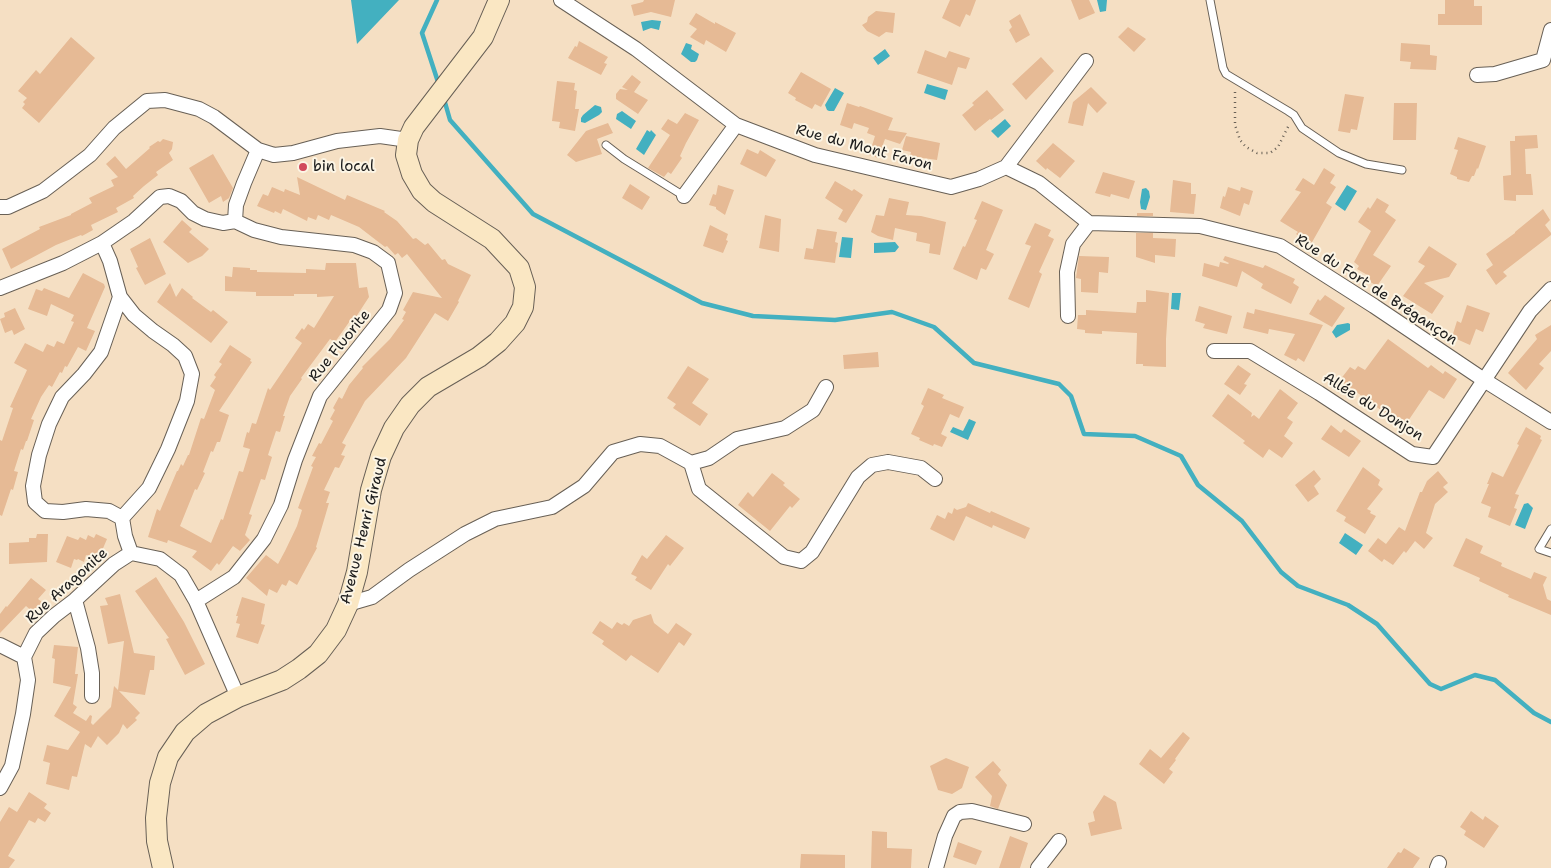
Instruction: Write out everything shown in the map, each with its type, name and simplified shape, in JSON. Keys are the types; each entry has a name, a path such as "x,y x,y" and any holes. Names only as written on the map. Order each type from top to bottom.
{"street":[{"path":"0,207 8,206 43,191 90,156 114,128 147,100 165,100 199,109 214,117 258,150 274,155 294,153 337,141 411,134 483,37 499,0"},
{"name":"Rue du Mont Faron","path":"561,0 636,49 736,125 815,155 951,187 979,179 1006,167 1086,61"},
{"path":"1477,75 1495,74 1543,60 1551,30"},
{"path":"684,196 736,125"},
{"name":"Avenue Henri Giraud","path":"163,868 157,842 156,818 160,783 168,757 185,732 206,714 238,697 282,680 299,670 318,654 336,630 348,604 357,572 371,490 381,456 394,428 410,405 428,387 480,357 498,342 520,316 525,297 525,287 519,268 492,239 434,202 422,191 412,174 406,155 411,134"},
{"path":"0,288 63,263 102,243 134,221 160,197 169,196 181,200 193,213 205,219 223,223 235,221 236,205 258,150"},
{"path":"1006,167 1039,183 1089,223 1074,244 1067,272 1068,316"},
{"name":"Rue Fluorite","path":"196,601 234,577 264,539 281,505 295,460 320,396 389,310 395,293 388,263 373,252 354,245 281,236 254,230 235,221"},
{"name":"Rue du Fort de Brégançon","path":"1089,223 1200,226 1280,246 1551,422"},
{"path":"102,243 110,261 120,297 134,315 185,356 192,374 186,401 168,449 149,488 122,518"},
{"path":"1484,380 1530,311 1551,289"},
{"path":"120,297 101,352 84,374 62,397 49,424 39,455 33,486 35,502 45,511 63,512 86,509 109,511 122,518"},
{"name":"Allée du Donjon","path":"1214,352 1250,351 1319,393 1412,454 1433,457 1484,380"},
{"path":"691,463 709,458 738,439 785,428 813,410 826,387"},
{"path":"348,604 372,597 409,570 465,534 495,520 552,507 584,486 613,452 640,444 660,446 691,463 699,489 784,557 801,561 812,552 858,477 872,465 888,462 921,468 935,479"},
{"path":"122,518 125,536 131,553"},
{"name":"Rue Aragonite","path":"24,657 36,633 114,564 131,553 160,559 181,575 196,601 238,697"},
{"path":"75,600 88,648 92,674 92,696"},
{"path":"0,646 24,657 28,680 12,766 1,786"},
{"path":"936,868 945,836 954,816 960,812 972,812 1024,824"},
{"path":"1038,868 1059,841"}],"lane":[{"path":"1210,0 1223,68 1226,74 1294,115 1302,128 1338,153 1366,164 1402,170"},
{"path":"606,145 624,159 684,196"},
{"path":"1551,529 1539,549 1551,553"}],"path":[{"path":"1234,79 1235,125 1240,140 1246,147 1257,153 1270,153 1278,147 1294,115"}],"water":[{"path":"351,0 399,0 357,44"},
{"path":"1097,0 1107,0 1106,11 1100,12"},
{"path":"661,21 659,30 651,28 643,31 641,22"},
{"path":"686,43 692,45 691,49 699,54 695,62 691,62 681,54"},
{"path":"885,49 890,56 878,65 873,58"},
{"path":"927,84 948,90 945,100 924,93"},
{"path":"835,88 844,93 834,111 829,111 825,105"},
{"path":"595,105 601,107 602,112 585,123 581,122 583,115"},
{"path":"622,111 636,121 631,129 616,119 617,114"},
{"path":"1005,119 1011,126 998,138 991,131"},
{"path":"647,130 650,132 651,130 656,135 644,155 636,149"},
{"path":"1347,185 1357,191 1345,211 1335,204"},
{"path":"1146,188 1149,191 1150,197 1146,210 1141,209 1140,202 1142,189"},
{"path":"842,237 853,238 851,258 839,257"},
{"path":"895,242 899,247 895,252 874,253 874,243"},
{"path":"1172,293 1181,293 1179,310 1171,309"},
{"path":"1350,324 1350,330 1336,338 1332,332 1337,325"},
{"path":"969,419 976,422 968,440 950,432 953,427 963,431"},
{"path":"1528,503 1533,508 1525,529 1515,525 1524,504"},
{"path":"1345,533 1363,545 1356,555 1339,543"},
{"path":"92,560 97,566 84,576 79,570"}],"building":[{"path":"644,0 675,0 671,17 651,12 634,16 631,5 643,2"},
{"path":"950,0 976,0 970,16 966,14 960,27 942,18"},
{"path":"1071,0 1089,0 1095,13 1079,20"},
{"path":"1445,0 1474,0 1474,6 1482,6 1482,25 1438,25 1438,14 1445,14"},
{"path":"876,11 895,13 893,33 886,32 879,37 867,31 862,25"},
{"path":"696,13 736,33 726,52 706,40 704,45 690,37 697,29 689,24"},
{"path":"1020,14 1030,35 1016,43 1009,30 1012,27 1009,21"},
{"path":"1128,27 1146,39 1134,52 1118,37"},
{"path":"71,37 95,58 39,123 22,108 25,104 23,102 27,98 18,91 36,70 40,74"},
{"path":"579,41 608,57 604,63 607,64 601,75 568,58 575,46 577,47"},
{"path":"1401,43 1430,45 1430,55 1437,56 1436,70 1410,69 1411,62 1400,61"},
{"path":"925,50 946,58 949,51 970,58 966,69 958,67 952,85 917,73"},
{"path":"1041,57 1054,71 1026,100 1012,84"},
{"path":"801,72 831,89 821,107 815,104 812,109 795,100 796,98 788,93"},
{"path":"632,75 641,82 634,92 648,100 638,114 616,99 616,94 620,89 628,90 622,87"},
{"path":"557,81 575,83 574,90 577,91 575,109 579,109 575,131 559,128 560,122 552,121"},
{"path":"1091,87 1107,103 1097,113 1088,103 1083,126 1068,123 1073,102"},
{"path":"987,90 1004,110 975,131 962,115"},
{"path":"1345,94 1364,97 1357,130 1351,129 1350,133 1338,131"},
{"path":"847,103 893,118 888,130 907,133 900,144 885,139 878,158 869,155 875,136 867,133 869,128 854,123 852,129 840,125"},
{"path":"1394,103 1417,103 1416,140 1393,140"},
{"path":"685,113 699,120 680,156 682,158 671,174 668,172 664,177 648,168 670,135 661,129 668,119 677,124"},
{"path":"608,123 613,133 597,139 602,154 576,162 567,155 586,131"},
{"path":"1537,135 1538,148 1525,149 1526,174 1531,174 1533,195 1516,195 1516,201 1504,200 1503,176 1511,175 1510,141 1515,141 1515,136"},
{"path":"906,136 940,143 937,160 910,156 911,152 902,150"},
{"path":"1458,137 1486,146 1478,169 1469,182 1457,179 1457,177 1450,174 1458,150 1454,149"},
{"path":"163,139 173,142 169,153 173,160 156,172 158,175 133,196 134,198 116,208 118,212 91,225 93,230 82,236 56,245 11,269 2,249 40,229 39,227 71,215 92,203 89,198 114,186 111,180 118,177 106,164 115,156 126,169 149,147"},
{"path":"1053,143 1075,161 1060,178 1047,168 1046,170 1036,161"},
{"path":"747,149 758,154 760,150 776,160 766,177 740,164"},
{"path":"213,154 233,188 229,198 223,202 221,196 209,203 189,168"},
{"path":"1324,168 1335,175 1330,183 1336,187 1326,203 1332,207 1311,244 1296,234 1298,232 1280,221 1301,192 1295,190 1303,178 1314,185"},
{"path":"1103,172 1135,181 1129,199 1111,194 1110,197 1095,193"},
{"path":"297,177 345,200 347,195 385,211 413,239 416,238 425,245 428,243 442,260 445,259 448,264 471,275 448,321 435,313 406,358 365,401 342,443 346,445 341,455 345,456 339,468 335,467 324,490 330,492 326,503 329,503 317,548 297,585 289,580 286,586 282,584 277,593 269,589 267,596 246,578 266,555 278,564 285,551 297,526 302,510 298,508 313,467 311,466 316,457 312,456 319,443 321,444 333,421 330,419 339,397 342,399 362,367 390,339 404,320 402,319 406,312 403,310 413,292 442,298 407,254 402,258 398,253 395,255 387,246 385,247 359,227 331,215 329,220 318,215 316,220 308,217 307,221 283,209 281,214 257,206 263,194 268,196 272,187 284,192 285,189 300,195"},
{"path":"1173,180 1191,183 1191,194 1196,194 1194,214 1170,212"},
{"path":"835,181 863,195 846,223 838,219 843,210 825,198"},
{"path":"630,184 650,197 642,210 622,198"},
{"path":"718,185 734,190 725,215 716,207 709,205 713,194 716,195"},
{"path":"1228,187 1240,191 1241,187 1253,191 1249,205 1244,203 1240,216 1220,208"},
{"path":"889,198 909,202 906,215 921,216 946,222 940,255 929,253 930,244 916,241 917,233 895,228 893,240 871,232 876,215 884,216"},
{"path":"1377,198 1389,205 1385,212 1396,220 1373,255 1391,266 1377,286 1367,280 1369,276 1357,269 1359,266 1354,262 1371,231 1358,222"},
{"path":"982,201 1003,210 986,250 994,254 986,270 981,268 977,280 953,269 977,220 974,219"},
{"path":"1543,209 1550,220 1545,225 1551,235 1503,272 1507,276 1496,285 1486,270 1493,265 1486,254"},
{"path":"1137,213 1153,213 1153,216 1137,216"},
{"path":"765,215 781,219 779,252 759,248"},
{"path":"182,220 192,229 189,232 209,249 202,256 188,263 163,242"},
{"path":"1035,223 1051,230 1048,236 1054,239 1039,272 1042,274 1029,308 1008,299 1031,246 1025,244"},
{"path":"710,225 728,234 726,240 728,241 723,253 703,246"},
{"path":"817,229 837,232 835,242 838,243 835,263 804,259 806,248 813,249"},
{"path":"1136,233 1153,233 1153,238 1176,239 1175,257 1155,255 1155,263 1136,257"},
{"path":"150,238 166,274 145,285 136,268 138,267 130,249"},
{"path":"1429,246 1457,264 1449,277 1424,283 1444,296 1432,314 1403,296 1425,266 1418,262"},
{"path":"1079,256 1109,257 1108,273 1099,272 1098,293 1081,292 1081,279 1076,278"},
{"path":"1225,256 1263,268 1265,265 1295,279 1293,283 1299,287 1291,304 1261,288 1263,284 1242,271 1237,287 1202,276 1204,263 1219,267 1220,262 1228,264 1223,260"},
{"path":"326,263 356,263 359,288 367,287 369,297 354,320 352,318 335,342 330,339 290,396 280,432 276,431 268,455 272,457 265,480 261,479 249,514 252,515 245,535 250,540 240,551 233,546 219,565 217,563 211,571 192,557 197,551 168,540 167,543 148,537 157,509 160,511 177,471 181,464 183,466 189,455 201,418 204,419 215,390 210,386 216,377 214,375 222,364 219,362 230,345 251,359 250,361 252,362 219,411 229,415 220,442 217,442 213,452 211,451 203,472 205,473 197,490 195,489 180,526 211,543 221,519 223,520 239,471 243,472 250,449 243,447 247,432 249,433 252,423 256,424 268,388 270,390 302,343 295,338 302,328 304,330 308,324 314,328 334,296 317,297 317,294 294,294 294,296 256,296 256,292 225,291 225,276 232,277 233,267 250,268 250,270 257,270 257,272 306,273 306,269 325,270"},
{"path":"83,273 104,284 105,287 87,328 95,331 86,351 78,347 67,367 65,366 52,387 49,385 41,397 31,419 34,420 27,441 23,450 21,449 14,471 18,472 13,490 11,489 2,516 0,515 0,440 2,441 13,408 10,407 27,370 14,363 25,343 43,352 47,344 54,347 57,341 64,344 74,322 71,321 74,315 51,304 47,316 28,309 36,289 42,291 44,288 69,298"},
{"path":"170,283 176,297 182,288 192,298 211,312 213,310 228,322 211,343 157,302"},
{"path":"1146,290 1169,293 1166,367 1136,364 1137,333 1102,331 1102,334 1085,333 1085,330 1077,329 1078,315 1086,315 1086,310 1136,313 1137,302 1146,302"},
{"path":"1325,295 1345,308 1332,327 1309,314 1318,299 1320,301"},
{"path":"1467,305 1490,313 1483,332 1476,329 1470,345 1452,337 1457,321 1461,323"},
{"path":"1199,306 1232,316 1227,334 1203,328 1205,324 1195,321"},
{"path":"15,308 25,329 14,335 12,330 5,333 0,319 5,317 4,313"},
{"path":"1255,309 1323,325 1304,362 1298,358 1296,361 1284,355 1295,334 1269,329 1268,334 1243,328 1247,312 1254,314"},
{"path":"1551,325 1551,351 1539,364 1544,368 1526,390 1508,373 1537,339 1535,335"},
{"path":"1388,339 1428,368 1431,365 1443,374 1445,371 1457,379 1444,399 1429,390 1404,427 1340,380 1350,367 1355,370 1358,366 1365,370"},
{"path":"878,352 879,367 844,369 843,355"},
{"path":"1238,365 1251,374 1244,384 1247,385 1240,395 1224,384"},
{"path":"688,366 709,379 692,403 708,414 700,426 673,408 676,404 667,398"},
{"path":"928,388 944,395 942,398 964,407 959,418 950,414 941,434 947,437 942,447 934,444 933,446 911,434 924,406 921,404"},
{"path":"1280,389 1298,403 1287,418 1293,422 1284,436 1293,443 1282,458 1269,449 1263,458 1243,443 1245,441 1212,416 1228,394 1252,413 1251,417 1254,415 1259,419"},
{"path":"1331,425 1341,433 1344,429 1361,441 1349,457 1321,439"},
{"path":"1526,427 1541,436 1540,439 1542,440 1515,494 1519,495 1514,508 1517,509 1510,526 1488,517 1491,507 1481,503 1492,472 1503,477"},
{"path":"1363,467 1380,480 1378,485 1383,489 1367,509 1376,516 1365,534 1344,521 1346,517 1336,511"},
{"path":"1314,470 1321,479 1314,486 1319,494 1308,502 1295,485"},
{"path":"1438,471 1448,483 1443,487 1448,492 1435,504 1426,533 1433,538 1424,549 1415,541 1393,565 1384,559 1382,562 1368,551 1378,538 1386,544 1399,527 1405,531 1420,492 1422,492 1427,481"},
{"path":"772,473 785,483 783,485 800,499 792,508 790,506 770,531 738,505 748,492 753,497"},
{"path":"968,503 1030,528 1025,539 993,525 992,528 966,516 954,541 930,529 937,515 945,519 948,512 952,514 954,508 957,510 966,507"},
{"path":"37,534 48,534 47,562 9,564 9,543 29,542 29,538 36,538"},
{"path":"96,534 107,539 98,560 86,555 84,562 74,559 71,568 56,562 67,536 78,540 80,537 86,540 88,535 94,538"},
{"path":"666,535 684,548 670,566 668,564 651,590 635,580 637,577 631,574 642,555 647,559"},
{"path":"1466,538 1483,546 1480,553 1502,563 1501,566 1531,579 1534,572 1547,577 1543,585 1547,599 1551,601 1551,615 1508,597 1509,595 1479,581 1480,578 1453,566"},
{"path":"156,577 184,622 205,664 185,675 166,639 169,638 135,591"},
{"path":"31,578 46,590 38,599 42,602 34,613 26,606 0,633 0,614"},
{"path":"120,594 134,653 155,656 154,670 150,670 145,695 119,691 140,713 135,718 137,720 127,729 123,724 119,733 107,745 98,736 91,748 85,744 77,777 72,776 69,790 46,784 50,763 43,761 47,745 68,750 80,732 54,716 71,687 53,683 55,659 52,658 54,645 78,647 75,674 78,674 73,704 77,707 73,713 86,721 90,715 92,716 91,723 93,725 111,707 114,686 118,690 124,641 108,644 100,606 108,605 105,598"},
{"path":"242,597 265,604 261,624 265,625 258,644 236,637 240,624 236,623 238,616 236,616"},
{"path":"651,614 654,623 668,634 676,623 692,634 684,646 679,642 658,673 631,655 626,661 602,644 604,641 592,633 600,621 612,629 617,622 629,626 633,620"},
{"path":"1183,732 1190,738 1169,769 1173,772 1164,784 1139,764 1150,749 1161,758"},
{"path":"946,758 969,767 962,788 952,794 938,790 930,766"},
{"path":"993,761 1001,770 998,774 1007,785 998,809 990,806 992,796 975,777"},
{"path":"29,792 47,804 44,808 51,813 45,822 38,818 35,823 29,820 8,856 15,860 9,868 0,868 0,822 9,807 17,812"},
{"path":"1104,795 1116,802 1122,829 1091,836 1088,823 1095,821 1093,812"},
{"path":"1471,811 1483,820 1485,816 1499,826 1484,848 1464,835 1466,831 1460,827"},
{"path":"872,831 887,832 887,848 912,849 911,868 871,868"},
{"path":"1010,836 1028,843 1020,868 999,868"},
{"path":"958,842 982,851 976,865 953,857"},
{"path":"1404,848 1420,858 1413,868 1387,868 1398,852 1401,853"},
{"path":"801,854 845,855 845,868 800,868"}],"waterway":[{"path":"437,0 422,33 439,85"},
{"path":"444,99 450,120 533,214 702,303 753,316 835,320 892,312 934,327 974,363 1059,384 1071,396 1084,434 1135,436 1181,456 1198,485 1242,521 1281,572 1298,586 1348,605 1377,624 1430,684 1441,689 1475,675 1495,680 1534,713 1551,722"}],"place":[{"name":"bin local","path":"303,167"}]}
